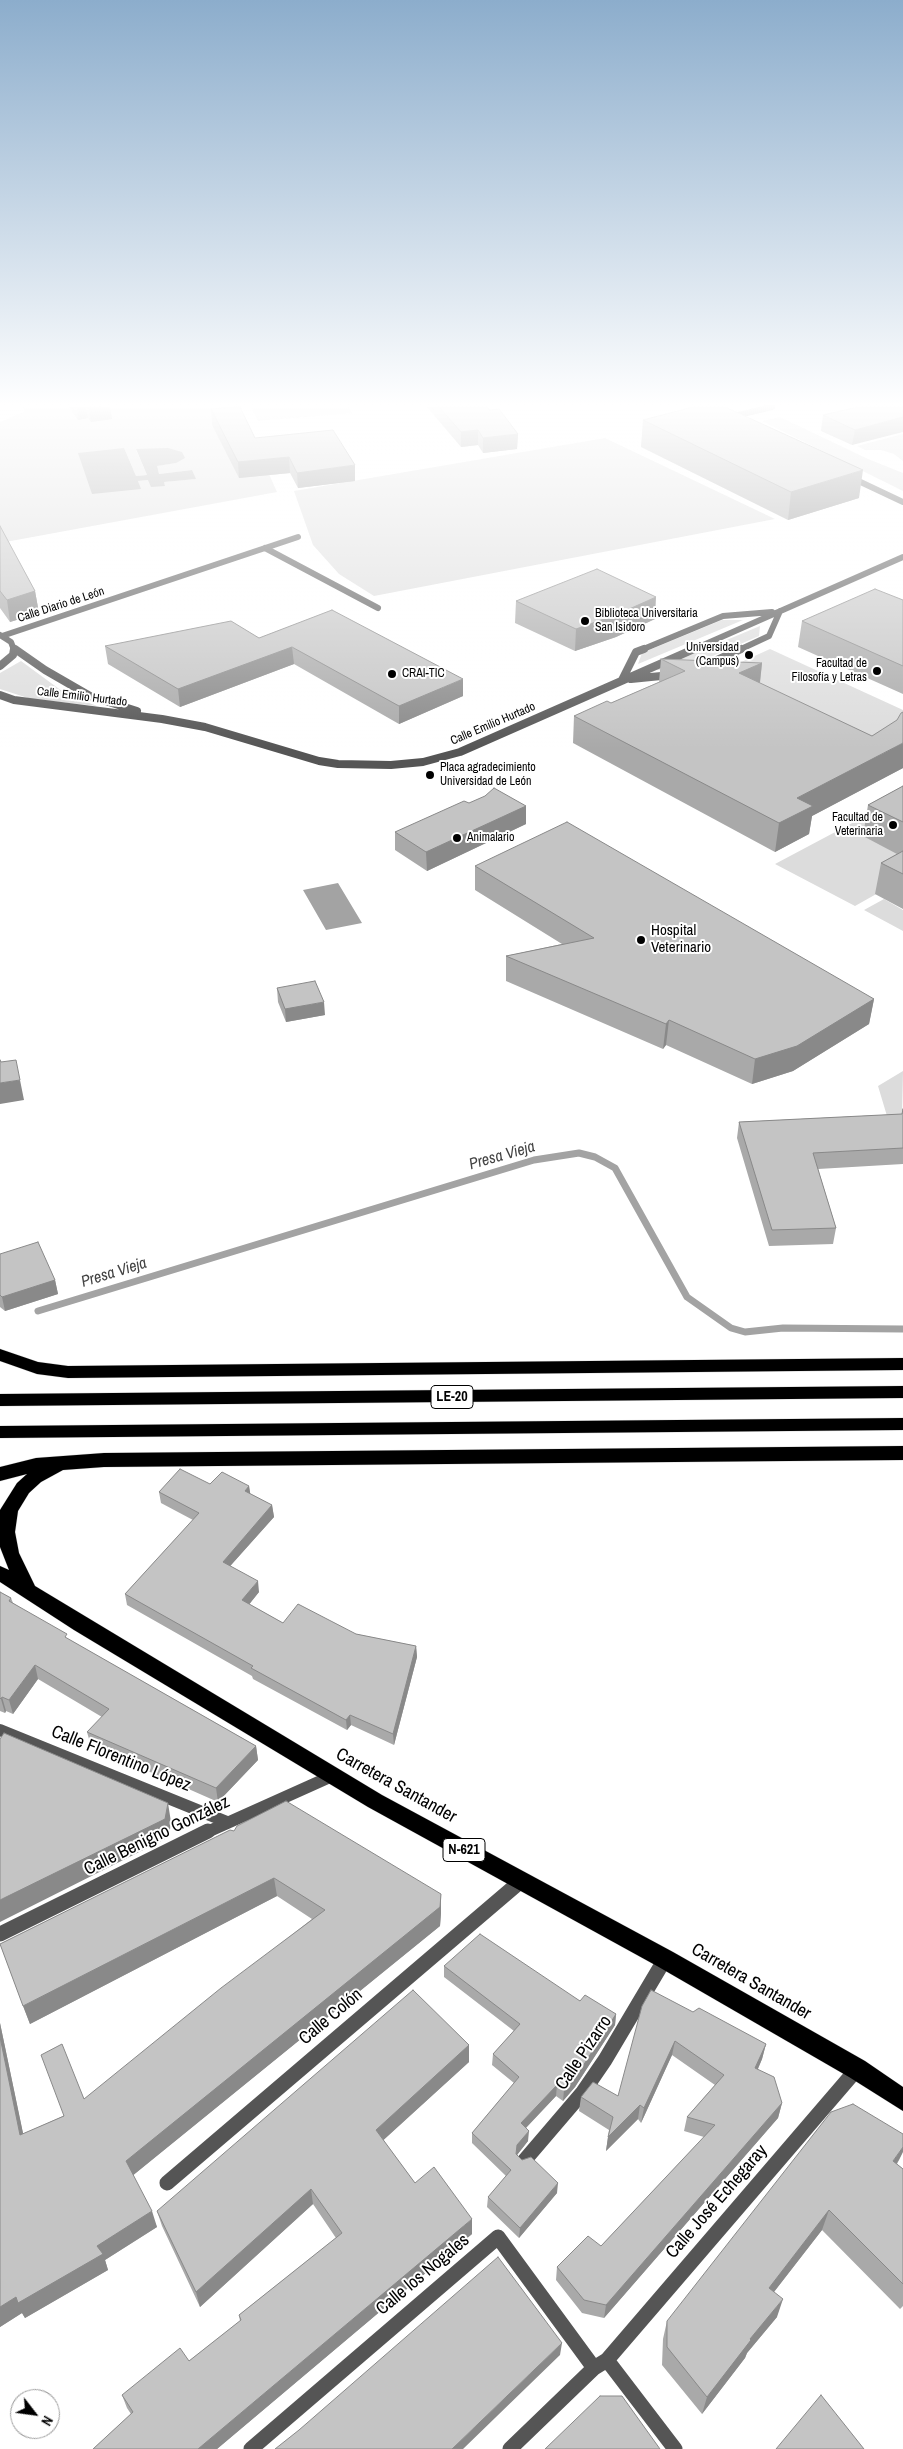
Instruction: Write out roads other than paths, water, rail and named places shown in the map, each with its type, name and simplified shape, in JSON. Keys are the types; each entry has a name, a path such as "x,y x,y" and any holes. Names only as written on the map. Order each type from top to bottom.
{"highway":[{"path":"0,1355 37,1368 68,1372 114,1373 903,1364"},
{"name":"LE-20","path":"0,1400 903,1392"},
{"name":"LE-20","path":"0,1432 903,1424"},
{"path":"0,1474 36,1465 65,1462 903,1453"},
{"path":"29,1593 10,1553 6,1532 10,1510 23,1488 35,1478 65,1462"},
{"name":"Carretera Santander","path":"1,1574 29,1593 332,1776 665,1959 856,2069 903,2100"}],"street":[{"name":"Calle Diario de León","path":"1,636 298,538"},
{"path":"265,548 378,608"},
{"name":"Calle Emilio Hurtado","path":"0,695 14,700 162,719 205,728 319,761 358,765 391,765 423,762 460,752 903,558"},
{"path":"694,670 769,636 780,611"},
{"name":"Calle Emilio Hurtado","path":"622,680 636,652 723,616 780,611"},
{"name":"Calle Emilio Hurtado","path":"1,636 11,642 14,648 45,670 90,696 162,719"},
{"path":"0,666 12,655 14,648"},
{"name":"Calle Emilio Hurtado","path":"622,680 676,674"},
{"name":"Calle Florentino López","path":"0,1730 227,1822"},
{"name":"Calle Benigno González","path":"0,1934 227,1822 332,1776"},
{"name":"Calle Colón","path":"166,2183 521,1881"},
{"name":"Calle Pizarro","path":"524,2162 583,2092 605,2060 665,1959"},
{"name":"Calle José Echegaray","path":"510,2449 601,2364 856,2069"},
{"name":"Calle los Nogales","path":"250,2449 498,2237 601,2364"},
{"path":"601,2364 675,2449"}],"waterway":[{"name":"Presa Vieja","path":"38,1311 534,1160 579,1153 595,1157 615,1168 687,1297 731,1328 745,1332 783,1328 903,1329"}],"place":[{"name":"Biblioteca Universitaria San Isidoro","path":"585,621"},
{"name":"Universidad (Campus)","path":"749,655"},
{"name":"Facultad de Filosofía y Letras","path":"877,671"},
{"name":"CRAI-TIC","path":"392,674"},
{"name":"Placa agradecimiento Universidad de León","path":"430,775"},
{"name":"Facultad de Veterinaria","path":"893,825"},
{"name":"Animalario","path":"457,838"},
{"name":"Hospital Veterinario","path":"641,940"}]}
